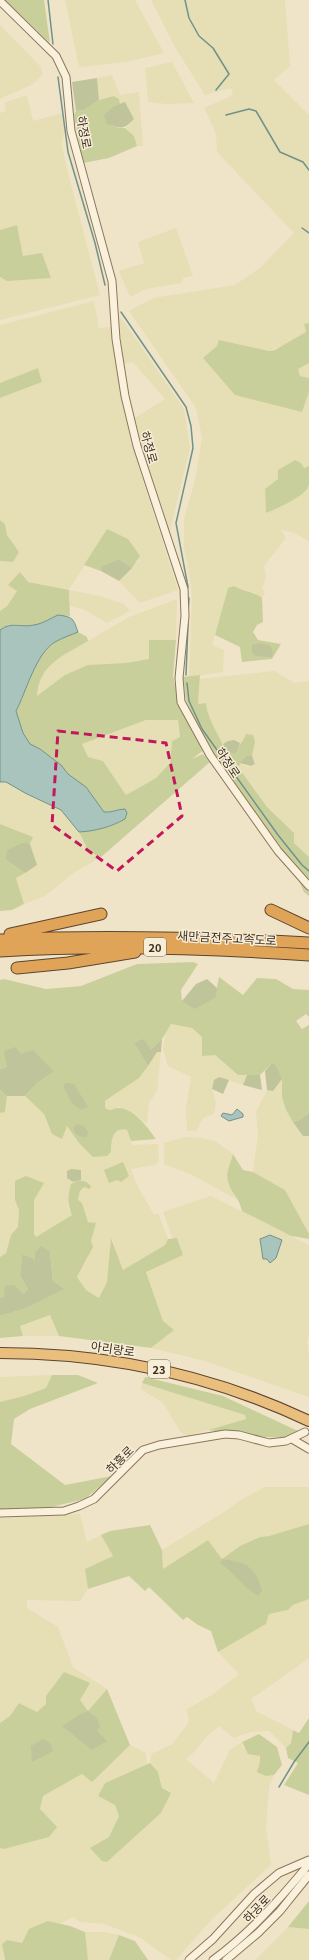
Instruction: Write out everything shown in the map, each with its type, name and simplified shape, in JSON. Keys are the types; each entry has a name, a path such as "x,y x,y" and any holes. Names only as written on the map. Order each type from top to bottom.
{"highway":[{"path":"271,910 309,928"},
{"path":"0,936 101,914"},
{"name":"새만금전주고속도로","path":"0,940 65,937 169,937 309,943"},
{"name":"새만금전주고속도로","path":"0,951 93,947 195,948 309,954"},
{"path":"17,968 68,963 134,952 195,948"},
{"name":"아리랑로","path":"0,1353 62,1354 98,1358 159,1369 220,1385 281,1408 309,1421"},
{"name":"아리랑로","path":"0,1359 61,1360 98,1364 173,1379 225,1393 266,1408 307,1430"}],"street":[{"name":"하정로","path":"0,1 56,56 66,77 71,131 112,281 116,339 125,396 137,446 184,589 185,616 179,678 181,702 210,755 278,852 309,886"},
{"name":"하흥로","path":"0,1513 64,1510 79,1506 94,1499 144,1450 159,1445 225,1434 269,1443 292,1439 307,1430"},
{"path":"292,1439 309,1449"},
{"path":"189,1960 213,1939 254,1894 279,1873 309,1860"},
{"name":"하공로","path":"226,1960 309,1864"},
{"name":"하공로","path":"215,1958 248,1936 280,1911 309,1875"}],"highlighted area":[{"path":"58,731 166,743 182,816 117,871 52,825"}],"shaded area":[{"path":"65,0 135,0 164,53 126,62 79,67"},
{"path":"151,0 285,0 290,66 274,80 309,115 309,323 304,324 306,332 288,344 269,351 302,412 309,392 309,466 304,468 278,470 278,479 265,489 266,513 306,490 309,486 309,541 292,532 281,530 286,538 264,566 266,577 262,588 265,593 262,598 255,593 240,590 234,586 228,588 212,645 224,650 223,672 189,677 192,599 191,584 184,548 184,519 195,480 202,438 196,408 129,311 153,298 235,285 261,267 294,233 217,152 216,133 204,108 233,95 231,88 205,95 176,49"},
{"path":"0,25 40,66 43,74 33,84 0,99"},
{"path":"172,62 194,103 166,104 148,102 145,68"},
{"path":"112,75 120,95 139,92 143,146 137,146 134,136 125,128 134,119 125,103 120,104 119,99 114,96 99,100 97,78"},
{"path":"27,95 33,121 62,113 64,131 62,144 67,169 100,295 0,320 0,277 7,281 23,256 17,225 0,230 0,113 6,111 4,103"},
{"path":"176,228 193,276 183,278 182,283 146,289 130,297 119,271 144,263 138,242"},
{"path":"94,301 99,328 111,327 130,440 178,590 140,603 119,581 139,560 107,529 69,590 28,582 17,591 7,606 0,611 0,561 19,552 7,535 5,524 0,520 0,398 42,382 38,368 0,383 0,325"},
{"path":"119,317 123,320 184,409 190,448 170,531 133,419 165,399 133,362 123,364"},
{"path":"309,363 309,378 300,376 298,369"},
{"path":"69,590 100,596 124,604 130,611 107,623 83,609 70,606"},
{"path":"177,599 176,640 149,640 150,659 126,663 36,696 39,680 50,663 129,617"},
{"path":"274,671 295,683 309,681 309,857 294,843 294,833 267,807 238,767 240,763 248,767 255,764 252,756 255,742 244,741 240,743 234,740 223,744 211,724 206,703 198,704 200,679"},
{"path":"146,720 178,720 180,737 172,741 170,763 156,778 126,795 103,761 88,757 82,744"},
{"path":"0,782 6,782 61,810 79,832 89,852 101,857 72,874 45,896 24,904 16,878 36,865 30,844 33,837 0,824"},
{"path":"171,1024 192,1028 202,1037 202,1044 238,1075 247,1075 243,1085 219,1077 212,1089 216,1102 214,1114 203,1118 196,1131 187,1131 186,1109 191,1077 168,1066 163,1049 165,1033"},
{"path":"157,1052 161,1052 157,1091 149,1103 147,1124 128,1110 119,1107 109,1110 105,1108 104,1102 139,1078"},
{"path":"282,1079 282,1097 286,1110 303,1135 309,1136 309,1234 285,1190 253,1172 258,1134 256,1112 267,1090 273,1090"},
{"path":"7,1096 25,1096 44,1114 52,1134 62,1138 67,1126 79,1143 111,1152 111,1139 114,1133 122,1129 127,1130 132,1145 158,1144 159,1161 155,1165 131,1169 136,1183 154,1215 158,1213 168,1239 165,1245 123,1270 112,1239 107,1282 100,1298 86,1290 77,1277 88,1258 95,1223 88,1222 82,1203 78,1201 80,1191 84,1187 85,1181 81,1180 81,1170 67,1178 73,1182 71,1184 68,1207 72,1215 36,1237 34,1234 34,1200 15,1200 19,1210 18,1227 11,1235 6,1253 0,1257 0,1113 5,1111"},
{"path":"185,1137 203,1138 217,1142 233,1154 228,1171 227,1182 240,1201 192,1175 164,1164 164,1143"},
{"path":"211,1196 309,1245 309,1337 307,1341 309,1357 309,1397 205,1361 151,1348 174,1330 163,1321 146,1271 183,1255 177,1238 173,1240 163,1212"},
{"path":"50,1314 59,1336 23,1336 20,1326"},
{"path":"52,1375 46,1388 24,1396 0,1402 0,1377"},
{"path":"142,1383 245,1415 246,1419 186,1436 180,1431 163,1403 141,1389"},
{"path":"265,1487 309,1487 309,1524 269,1536 260,1537 240,1546 222,1559 208,1540 163,1569 162,1550 224,1512 239,1501"},
{"path":"80,1514 87,1542 101,1535 113,1556 85,1569 88,1589 80,1601 27,1600 27,1608 58,1627 73,1667 107,1689 88,1711 80,1700 46,1704 37,1712 19,1703 10,1716 0,1723 0,1518"},
{"path":"309,1599 309,1658 251,1699 257,1712 293,1730 291,1743 286,1748 269,1731 250,1732 234,1738 219,1726 207,1736 186,1759 214,1783 230,1750 242,1742 243,1748 260,1756 266,1776 274,1775 269,1787 266,1826 271,1865 213,1918 176,1960 171,1960 139,1937 104,1924 80,1922 73,1917 60,1924 48,1921 22,1943 3,1955 5,1960 0,1960 0,1848 4,1849 49,1837 40,1809 43,1796 82,1774 92,1781 130,1745 146,1753 147,1764 105,1783 98,1796 115,1805 119,1816 109,1837 107,1862 161,1813 170,1793 162,1788 158,1772 150,1763 151,1754 172,1744 189,1722 187,1709 212,1695 239,1674 218,1652 266,1624 269,1614 288,1610 293,1605"},
{"path":"288,1927 309,1929 309,1960 255,1960"},
{"path":"85,1932 104,1932 119,1935 109,1960 88,1960"}],"green space":[{"path":"5,0 44,0 50,43 7,2"},
{"path":"97,78 99,100 84,110 76,111 72,82"},
{"path":"114,96 119,99 120,104 114,106 111,125 119,128 125,128 134,136 137,146 109,158 83,163 74,115 76,111 84,110 99,100"},
{"path":"125,102 134,119 122,128 107,124 104,115 114,106"},
{"path":"17,225 23,256 42,253 51,278 7,281 0,277 0,230"},
{"path":"309,323 309,363 298,369 300,376 309,378 309,392 302,412 235,395 203,358 217,346 219,340 269,351 275,350 306,332 304,324"},
{"path":"38,368 42,382 0,398 0,383"},
{"path":"295,460 301,463 304,468 309,466 309,485 307,489 297,498 266,513 265,489 278,479 278,470"},
{"path":"0,520 5,524 7,535 19,552 13,562 0,561"},
{"path":"107,529 128,539 140,556 132,568 119,559 103,566 101,571 84,565"},
{"path":"119,559 132,568 119,581 101,571 102,566"},
{"path":"20,572 28,582 69,590 70,616 54,617 34,625 8,626 0,630 0,611 7,606 17,591 8,585"},
{"path":"234,586 262,598 263,622 257,625 253,632 258,640 281,644 272,659 242,662 240,647 215,635 228,588"},
{"path":"78,632 87,637 88,641 61,657 47,668 42,676 37,696 65,675 88,665 126,663 149,659 149,640 176,640 173,676 180,709 204,750 192,759 203,754 210,762 101,857 89,852 79,832 106,828 119,823 127,815 125,809 104,812 86,787 68,774 61,765 40,749 30,744 23,733 16,711 37,664 48,647 55,642","holes":["146,720 178,720 180,737 172,741 170,763 156,778 126,795 103,761 88,757 82,744"]},
{"path":"260,643 270,646 273,652 272,657 255,656 252,652 252,645"},
{"path":"200,675 198,704 206,703 209,716 226,753 235,753 246,734 253,735 255,742 252,756 246,756 238,767 267,807 294,833 294,843 309,857 309,896 304,892 290,862 211,750 197,726 186,700 183,677"},
{"path":"234,740 240,743 236,753 226,753 223,744"},
{"path":"246,756 252,756 255,764 251,766 240,763"},
{"path":"0,824 33,837 30,844 24,842 6,860 25,873 16,878 24,904 12,910 0,911"},
{"path":"25,842 30,844 37,865 25,873 6,860 7,850"},
{"path":"193,962 198,964 181,990 182,1001 215,997 219,977 243,995 257,978 276,979 293,989 309,990 309,1017 306,1014 296,1021 302,1029 309,1025 309,1113 298,1121 293,1122 286,1110 282,1097 282,1079 272,1063 260,1075 238,1075 215,1055 202,1056 202,1037 192,1028 171,1024 162,1039 151,1049 134,1043 148,1066 139,1078 105,1101 105,1108 109,1110 117,1108 124,1109 135,1115 156,1139 131,1141 127,1130 118,1131 112,1139 111,1152 107,1156 93,1157 79,1143 67,1126 62,1139 52,1134 44,1114 25,1096 37,1083 54,1072 7,1067 0,1069 0,980 4,979 46,989 81,986 137,964"},
{"path":"207,979 217,988 216,997 195,1009 182,1001 196,984"},
{"path":"143,1039 151,1049 162,1039 161,1052 157,1052 148,1066 134,1043"},
{"path":"15,1047 21,1054 33,1050 54,1072 37,1083 25,1096 7,1096 0,1090 0,1069 7,1067 4,1051"},
{"path":"272,1063 276,1066 282,1079 273,1091 267,1090 265,1071"},
{"path":"247,1075 260,1075 262,1090 243,1085"},
{"path":"219,1077 229,1080 223,1094 212,1089 214,1080"},
{"path":"65,1083 74,1084 88,1107 81,1110 72,1103 64,1088"},
{"path":"0,1090 7,1096 5,1112 0,1113"},
{"path":"309,1113 309,1136 303,1136 293,1122 298,1121"},
{"path":"77,1124 84,1126 88,1132 87,1137 76,1134 73,1128"},
{"path":"233,1154 243,1170 253,1172 285,1190 309,1234 309,1239 291,1236 242,1211 227,1179"},
{"path":"123,1162 129,1176 121,1182 117,1180 109,1183 104,1170"},
{"path":"71,1169 81,1170 81,1180 73,1182 67,1178 67,1171"},
{"path":"26,1176 44,1183 34,1200 34,1234 36,1237 72,1215 68,1200 71,1184 81,1180 91,1186 90,1189 84,1187 80,1191 78,1200 82,1203 88,1222 96,1223 91,1241 93,1247 77,1277 86,1290 99,1298 107,1282 111,1238 123,1270 165,1245 168,1239 177,1238 183,1255 146,1272 163,1321 174,1330 151,1348 59,1336 50,1315 20,1326 23,1336 0,1338 0,1316 27,1308 65,1289 53,1281 50,1252 35,1260 31,1257 22,1256 20,1276 28,1289 23,1294 0,1298 0,1257 6,1253 11,1235 18,1227 19,1210 15,1200 15,1181"},
{"path":"41,1246 50,1252 53,1281 65,1289 27,1308 0,1316 0,1298 4,1297 5,1286 14,1285 23,1294 28,1289 20,1276 22,1255 31,1257 35,1260 35,1253"},
{"path":"52,1375 78,1375 98,1383 30,1409 14,1419 11,1444 65,1485 112,1476 85,1499 47,1508 0,1510 0,1402 24,1396 46,1388"},
{"path":"145,1377 223,1396 298,1431 287,1437 265,1437 208,1430 246,1419 245,1415 142,1383"},
{"path":"309,1524 309,1599 293,1605 288,1610 269,1614 266,1624 218,1652 211,1631 198,1625 187,1617 183,1620 149,1587 145,1591 129,1576 88,1589 85,1569 113,1556 101,1535 110,1531 150,1525 162,1550 163,1569 208,1540 222,1559 240,1546 260,1537 269,1536"},
{"path":"222,1559 243,1564 253,1571 262,1591 258,1596 220,1563"},
{"path":"64,1672 90,1683 80,1700 88,1711 107,1689 130,1745 92,1782 82,1774 43,1796 40,1809 57,1827 49,1837 4,1849 0,1848 0,1723 10,1716 19,1703 37,1712 46,1704 46,1696"},
{"path":"88,1711 97,1718 100,1726 97,1731 107,1741 92,1750 62,1726"},
{"path":"309,1718 309,1795 284,1785 298,1763 288,1758 286,1748 291,1743 293,1730 299,1733"},
{"path":"259,1734 277,1747 282,1765 274,1775 266,1776 257,1772 260,1756 248,1754 242,1742"},
{"path":"43,1739 51,1744 53,1751 32,1762 31,1746"},
{"path":"150,1763 158,1772 162,1788 171,1793 161,1813 107,1862 102,1861 90,1848 109,1837 119,1816 115,1805 98,1796 105,1783"},
{"path":"309,1901 309,1929 288,1927"},
{"path":"48,1921 70,1926 85,1932 88,1960 5,1960 2,1944 7,1940 22,1943 29,1929"},
{"path":"119,1935 135,1941 148,1960 109,1960"}],"water":[{"path":"58,615 72,619 78,632 55,642 48,647 32,674 16,711 23,733 30,744 40,749 61,765 68,774 86,787 104,812 125,809 127,813 125,819 109,826 91,831 79,832 61,810 6,782 0,782 0,630 4,627 13,625 29,626 37,624"},
{"path":"237,1109 243,1114 243,1117 229,1121 221,1116 223,1113 232,1115"},
{"path":"270,1235 282,1240 276,1258 270,1263 267,1259 263,1259 260,1239"}],"waterway":[{"path":"48,0 53,44"},
{"path":"185,0 189,18 199,36 213,48 229,74 216,90"},
{"path":"58,77 68,152 95,243 105,285"},
{"path":"226,115 249,109 256,111 280,152 303,162 309,170"},
{"path":"302,228 309,233"},
{"path":"121,312 186,407 191,426 193,448 176,523 188,587"},
{"path":"188,612 189,598"},
{"path":"186,675 188,624"},
{"path":"187,683 189,701 202,729 278,835 302,865 309,871"},
{"path":"279,1787 294,1762 309,1742"}]}
